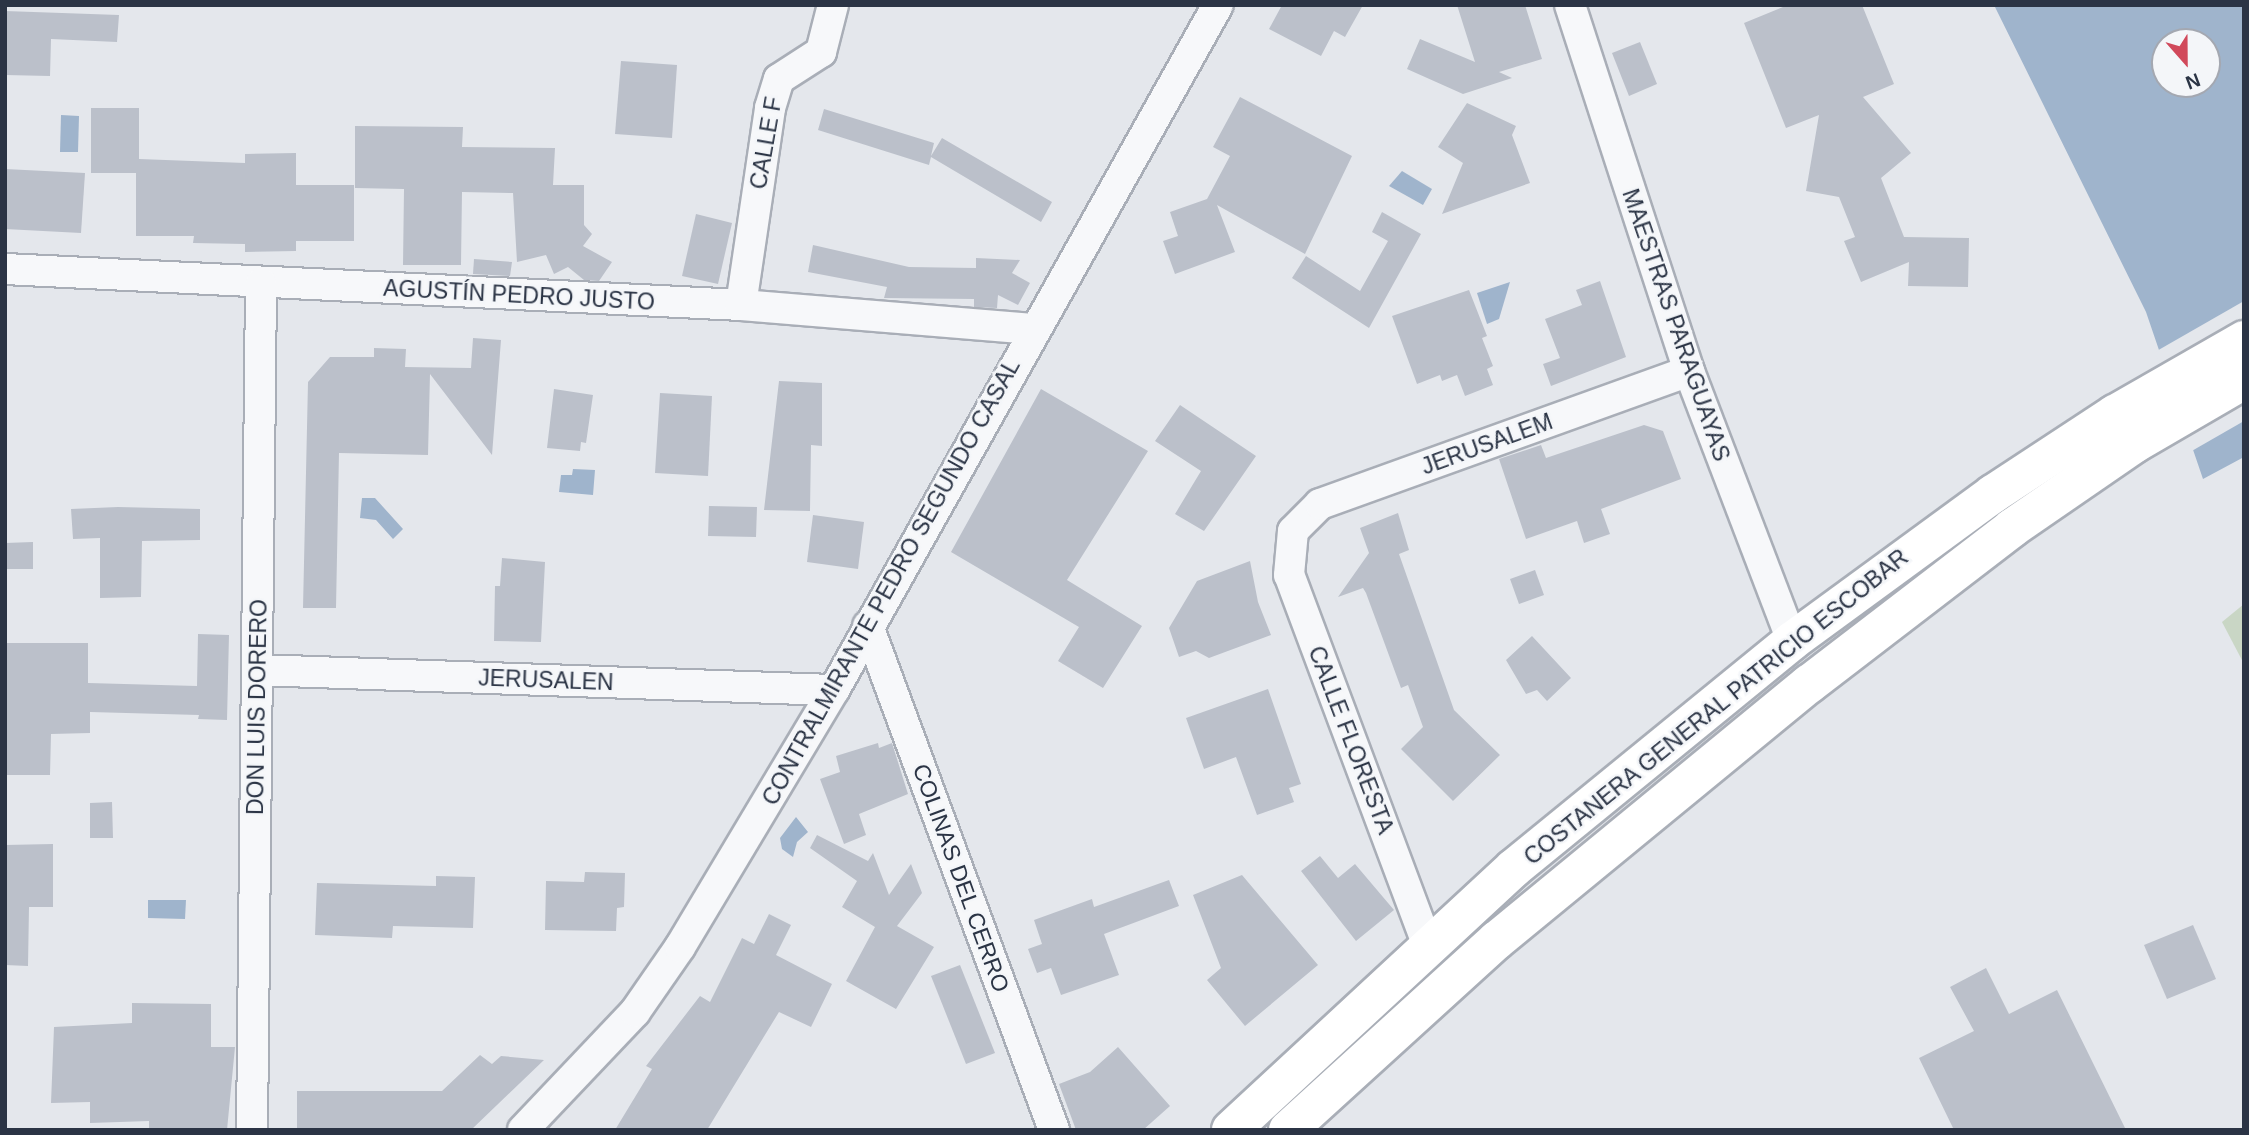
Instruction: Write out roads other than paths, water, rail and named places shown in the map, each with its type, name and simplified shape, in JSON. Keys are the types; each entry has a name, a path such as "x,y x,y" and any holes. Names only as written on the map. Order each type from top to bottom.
{"highway":[{"name":"COSTANERA GENERAL PATRICIO ESCOBAR","path":"1288,1130 1497,940 1809,684 2012,528 2124,429 2244,341"},
{"name":"COSTANERA GENERAL PATRICIO ESCOBAR","path":"1242,1124 1428,946 1514,868 1792,640 1907,554 2124,429 2244,380"}],"street":[{"name":"CALLE F","path":"741,305 779,79 821,52 833,5"},
{"name":"CONTRALMIRANTE PEDRO SEGUNDO CASAL","path":"523,1130 635,1012 680,947 834,690 1033,329 1218,5"},
{"name":"MAESTRAS PARAGUAYAS","path":"1570,5 1689,371 1792,640"},
{"name":"AGUSTÍN PEDRO JUSTO","path":"5,269 741,305 1033,329"},
{"name":"DON LUIS DORERO","path":"252,1130 261,283"},
{"name":"JERUSALEM","path":"1293,531 1320,504 1689,371"},
{"name":"CALLE FLORESTA","path":"1293,531 1289,575 1428,946"},
{"name":"COLINAS DEL CERRO","path":"868,626 1054,1130"},
{"name":"JERUSALEN","path":"257,670 834,690"}],"water":[{"path":"1994,5 2244,5 2244,457 2203,479 2146,312"},
{"path":"61,115 79,116 78,152 60,152"},
{"path":"1402,171 1432,189 1423,205 1389,186"},
{"path":"1510,282 1499,319 1487,324 1477,293"},
{"path":"573,469 595,470 593,495 559,492 561,475 572,475"},
{"path":"362,498 375,498 403,529 393,539 376,520 360,518"},
{"path":"796,817 808,832 797,842 793,857 782,849 780,838"},
{"path":"148,900 186,900 185,919 148,918"}]}
